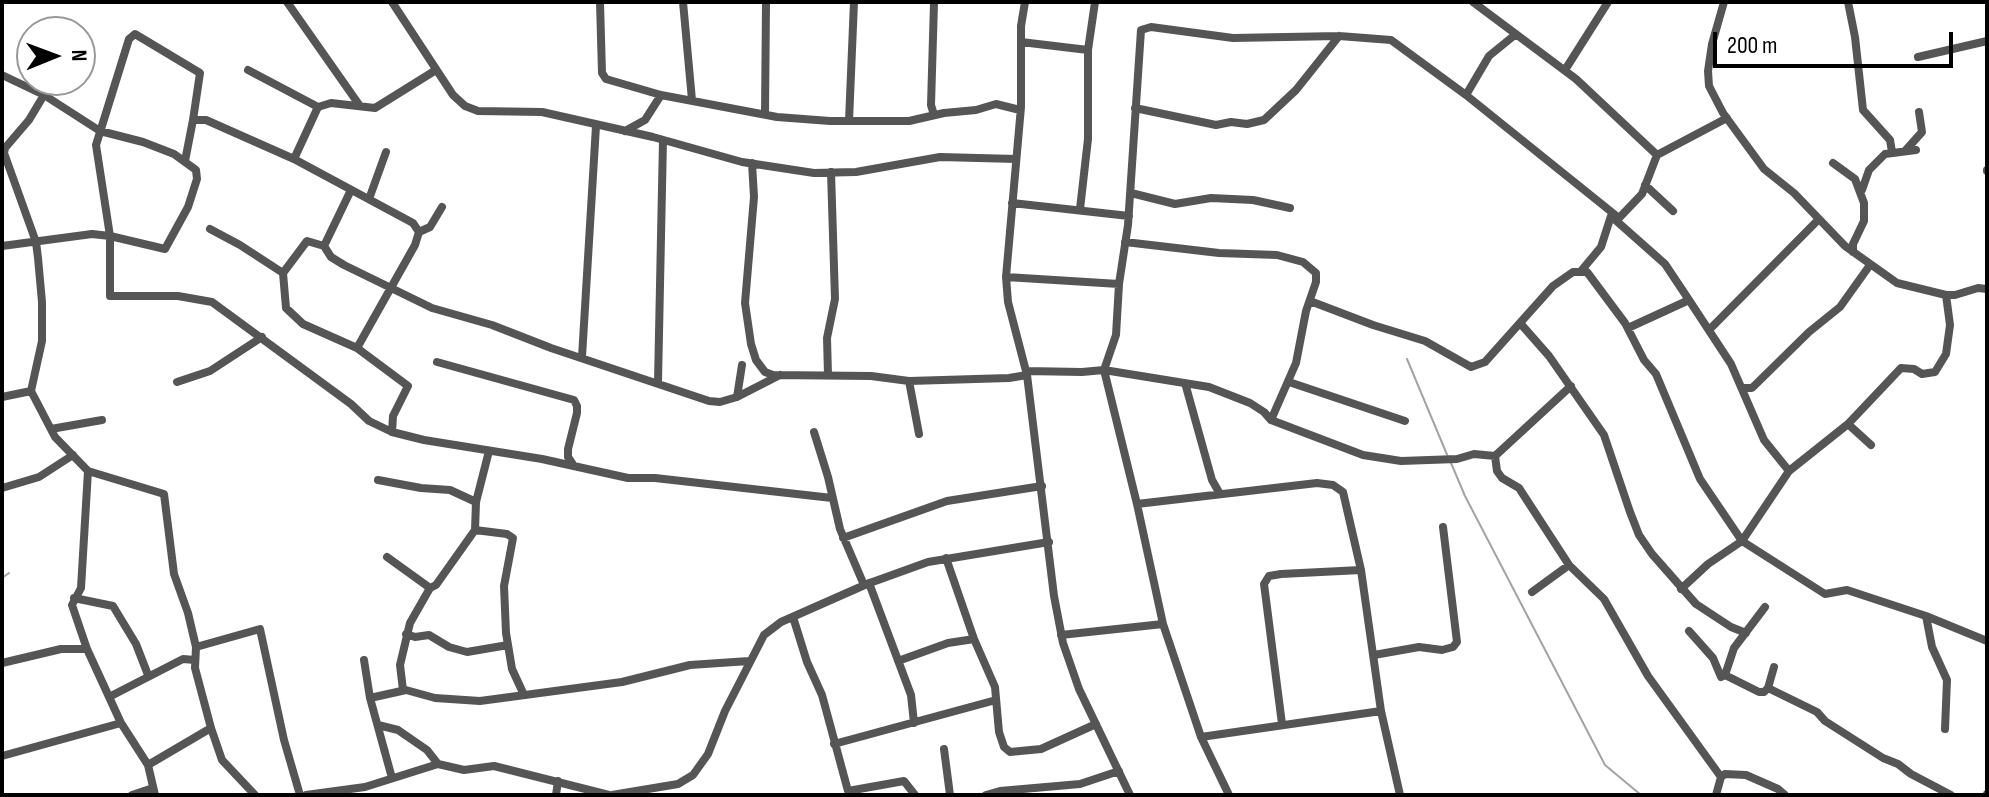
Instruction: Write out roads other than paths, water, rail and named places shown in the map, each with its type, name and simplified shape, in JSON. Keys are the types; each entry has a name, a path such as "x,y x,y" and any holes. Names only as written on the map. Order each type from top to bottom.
{"street":[{"path":"287,2 360,106"},
{"path":"392,2 453,95 465,106 478,111 542,112 742,162 801,171 886,168 940,157 1016,159"},
{"path":"600,2 602,73 606,79 661,95 717,107 830,121 885,123 976,110 996,104 1020,110"},
{"path":"683,2 692,100"},
{"path":"765,114 766,2"},
{"path":"849,121 854,2"},
{"path":"1025,2 1020,110 1006,277 1008,302 1027,373 1061,635 1079,689 1130,795"},
{"path":"1080,209 1088,139 1088,50 1095,2"},
{"path":"1473,2 1565,70 1657,155"},
{"path":"1565,70 1608,2"},
{"path":"1724,2 1708,71 1711,93 1764,169 1794,193 1853,252 1897,283 1949,298 1978,288 1987,289"},
{"path":"1848,2 1855,37 1861,104 1866,116 1890,140 1892,152"},
{"path":"934,3 931,105 934,115"},
{"path":"1229,795 1201,737 1163,624 1104,370 1116,335 1119,284 1129,216 1141,30 1151,27 1233,38 1339,36 1391,40 1466,95 1615,217 1665,264 1731,364 1764,440 1789,471"},
{"path":"185,161 200,73 135,34 129,39 96,145 110,236 110,296 178,296 212,302 351,404 369,421 392,432 628,478 655,478 832,498"},
{"path":"1466,95 1489,56 1516,34"},
{"path":"1135,108 1216,125 1264,120 1296,90 1339,36"},
{"path":"1918,57 1987,41"},
{"path":"1021,42 1088,50"},
{"path":"248,70 318,107 331,103 375,108 436,70"},
{"path":"624,132 645,120 661,95"},
{"path":"43,96 4,153 36,242 42,341 31,391 55,437 88,471 164,494 174,574 183,595 196,647 195,668 211,728 222,760 255,795"},
{"path":"2,246 92,234 165,249 188,207 197,179 196,170 174,154 100,131 46,96"},
{"path":"294,159 318,107"},
{"path":"1904,152 1922,132 1919,112"},
{"path":"1581,271 1601,247 1615,217 1642,194 1657,155 1727,118"},
{"path":"193,120 206,120 294,159 413,223 419,232"},
{"path":"645,120 650,137"},
{"path":"582,357 596,126"},
{"path":"658,382 663,140"},
{"path":"1853,252 1853,244 1864,221 1861,190 1865,176 1876,162 1892,152 1916,150"},
{"path":"369,199 386,152"},
{"path":"752,163 754,197 746,291 747,322 751,344 765,372 780,375 871,376 909,381 1009,378 1027,373 1104,370 1185,383 1235,396 1264,412 1271,420 1341,448 1388,459 1443,460 1474,454 1495,456 1571,386"},
{"path":"1833,163 1855,179 1861,190"},
{"path":"828,375 827,338 835,299 831,172"},
{"path":"1855,179 1865,176"},
{"path":"1645,185 1673,211"},
{"path":"324,246 351,190"},
{"path":"1131,193 1175,204 1211,198 1253,200 1290,208"},
{"path":"1012,203 1129,216"},
{"path":"357,348 415,245 419,232 430,227 442,207"},
{"path":"1709,330 1819,219"},
{"path":"210,229 283,273"},
{"path":"392,432 393,416 408,386 357,348 316,332 286,308 283,273 307,241 324,246 331,257 344,265 432,308 465,316 709,401 720,402 737,397 780,375"},
{"path":"1125,242 1219,253 1277,255 1303,262 1316,273 1300,348 1289,382 1271,420"},
{"path":"1742,388 1752,388 1809,332 1840,307 1870,265"},
{"path":"1310,301 1425,341 1471,367 1485,362 1553,286 1573,272 1587,272 1628,328 1644,360 1656,374 1700,479 1742,541 1825,594 1847,590 1926,616 1987,641"},
{"path":"1006,277 1119,284"},
{"path":"1681,589 1708,564 1742,541 1789,471 1848,424 1901,368 1914,369 1922,374 1935,372 1946,354 1950,325 1949,298"},
{"path":"1628,328 1689,300"},
{"path":"1520,323 1571,386 1604,435 1639,535 1681,589 1709,613 1746,633"},
{"path":"177,382 210,371 262,337"},
{"path":"437,362 574,400 577,413 568,449 568,457 574,466"},
{"path":"737,397 742,365"},
{"path":"909,381 919,434"},
{"path":"1289,382 1405,421"},
{"path":"1185,383 1212,480 1220,494"},
{"path":"2,397 31,391"},
{"path":"51,429 102,420"},
{"path":"1848,424 1871,445"},
{"path":"814,432 843,538 898,661 911,695 914,723"},
{"path":"403,690 400,665 406,634 430,588 436,585 475,530 476,502 489,451"},
{"path":"2,488 39,477 73,455"},
{"path":"1495,456 1497,471 1502,478 1519,488 1569,565 1604,599 1648,676 1721,777"},
{"path":"88,471 81,588 72,605 87,649 121,723 148,765 154,791 132,795"},
{"path":"378,480 450,490 476,502"},
{"path":"1137,504 1317,483 1333,485 1343,492 1361,570 1381,711 1400,795"},
{"path":"843,538 947,501 1042,486"},
{"path":"1374,655 1419,647 1442,650 1453,647 1457,642 1443,527"},
{"path":"475,530 507,534 513,538 504,586 508,645 512,669 524,695"},
{"path":"306,795 365,787 438,764 464,770 494,766 610,795 678,784 700,767 749,661 773,626 866,584 946,558 1049,542"},
{"path":"387,557 430,588"},
{"path":"946,558 974,639 995,687 1001,740 1010,752 1041,749 1096,724"},
{"path":"1532,592 1569,565"},
{"path":"1282,724 1264,584 1269,576 1281,574 1361,570"},
{"path":"74,598 113,606 136,644 148,675"},
{"path":"1725,675 1734,648 1765,607"},
{"path":"1926,616 1932,647 1947,680 1945,729"},
{"path":"793,617 807,662 822,695 848,791 904,781 915,795"},
{"path":"1061,635 1163,624"},
{"path":"196,647 260,629 284,740 300,795"},
{"path":"1689,631 1713,658 1721,677 1725,675 1764,692 1774,667"},
{"path":"406,634 415,637 429,635 449,647 467,652 508,645"},
{"path":"898,661 948,643 974,639"},
{"path":"2,663 61,649 87,649"},
{"path":"109,697 183,659 195,660"},
{"path":"364,660 370,698 392,778"},
{"path":"370,698 403,690 435,698 480,701 622,682 690,665 749,661"},
{"path":"1768,688 1817,712 1825,721 1883,758 1951,795"},
{"path":"834,744 996,700"},
{"path":"1201,737 1381,711"},
{"path":"2,756 121,723"},
{"path":"378,725 398,730 427,750 438,764"},
{"path":"148,765 211,728"},
{"path":"944,749 952,794"},
{"path":"986,795 1080,784 1119,771"},
{"path":"1716,795 1721,777 1725,774 1746,775 1785,795"},
{"path":"556,795 558,781"}],"waterway":[{"path":"1407,359 1448,457"},
{"path":"1451,463 1465,496 1605,765 1641,795"},
{"path":"2,578 9,573"}]}
